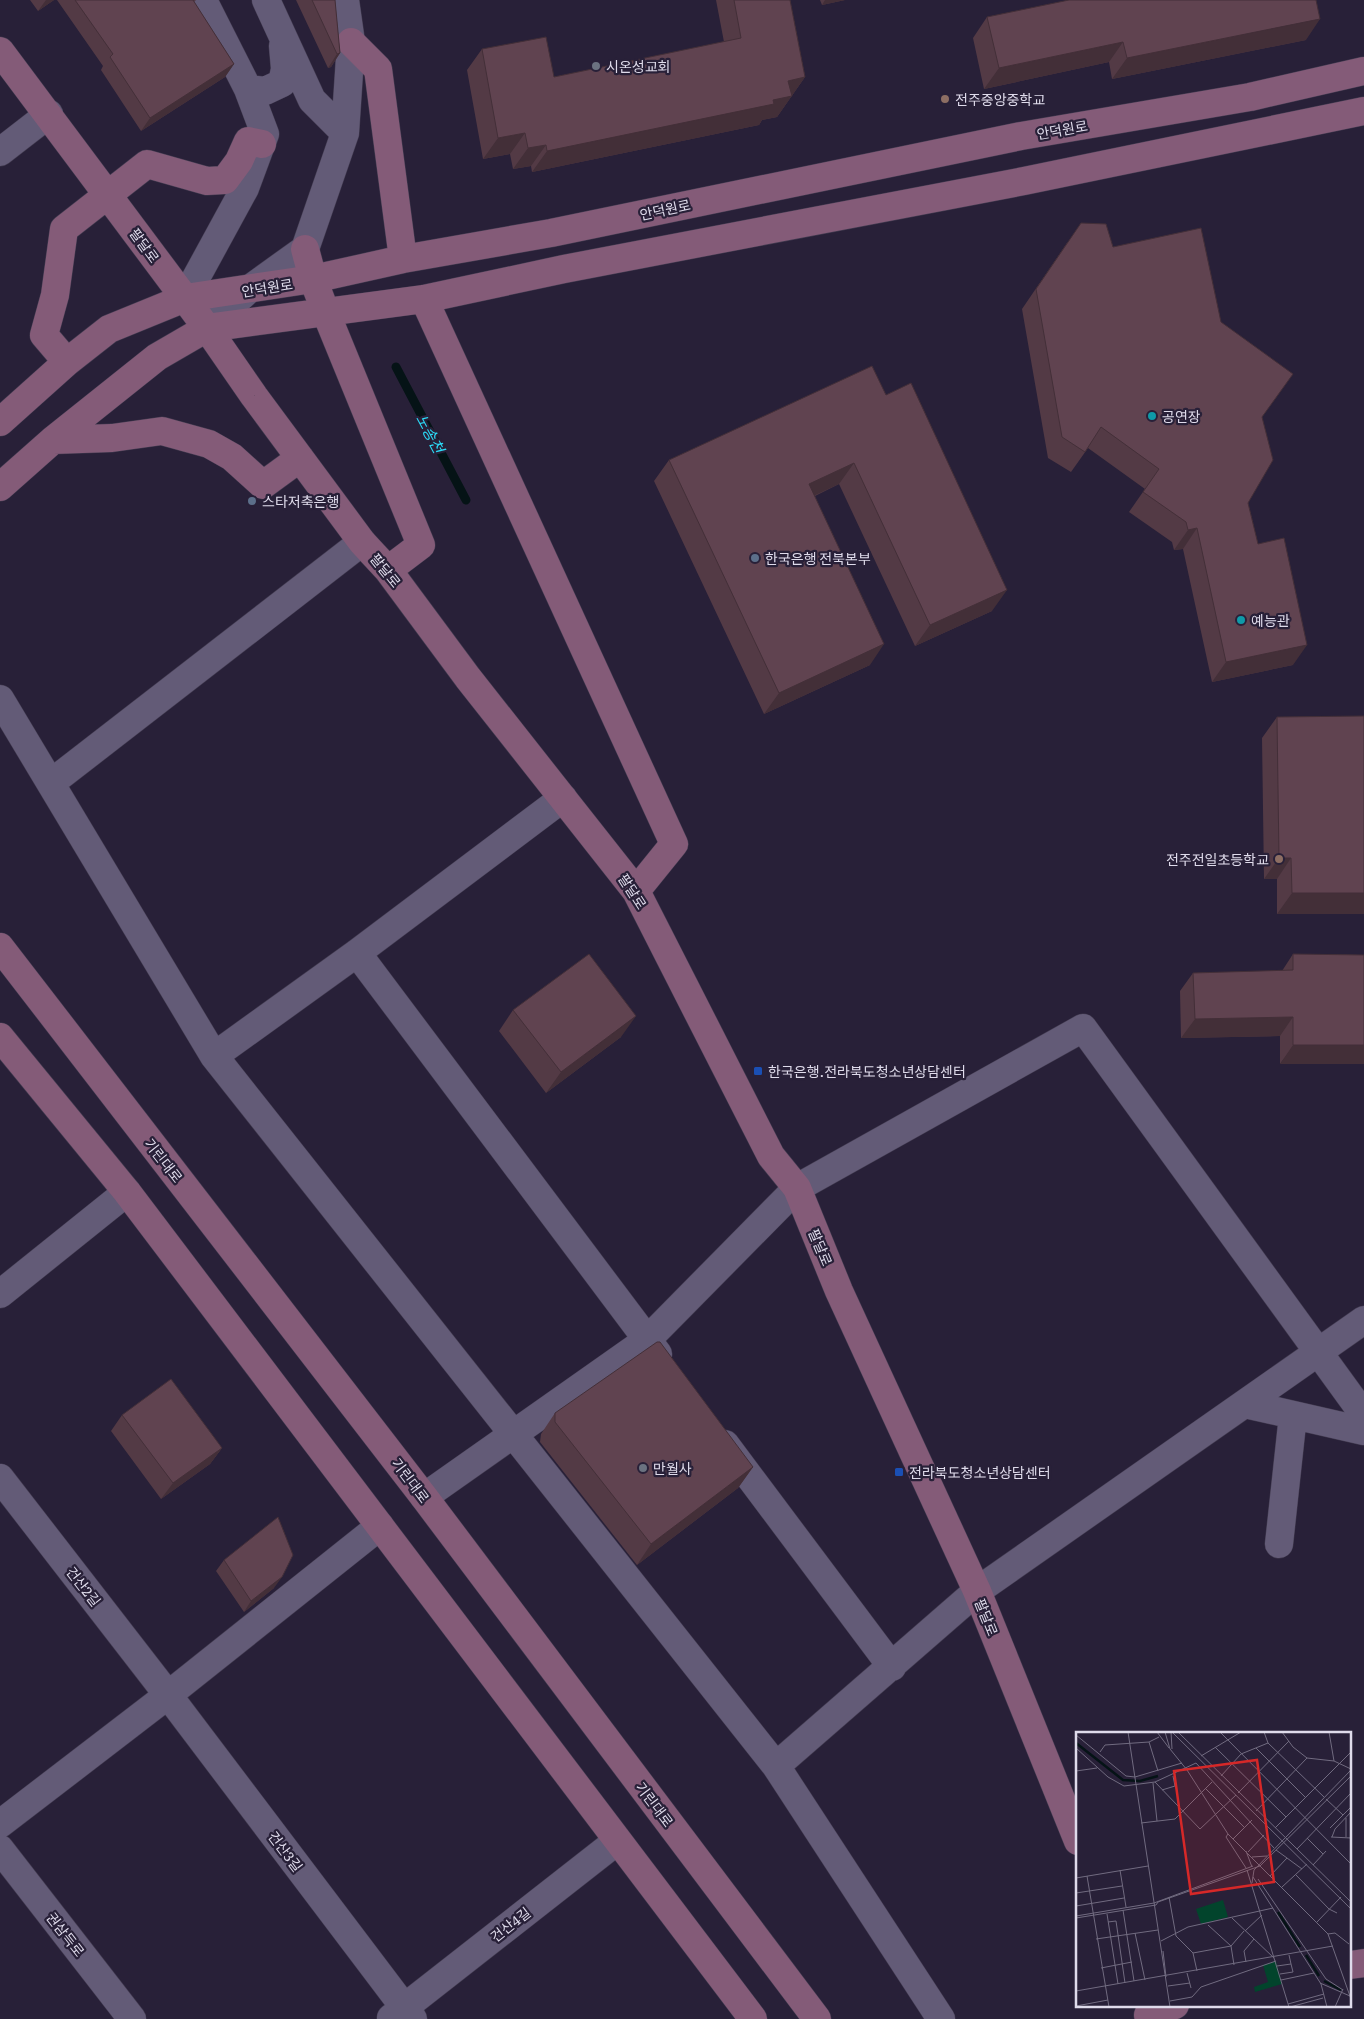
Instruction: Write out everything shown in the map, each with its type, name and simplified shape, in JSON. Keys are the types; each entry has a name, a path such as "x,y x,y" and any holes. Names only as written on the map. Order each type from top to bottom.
{"street":[{"path":"185,298 245,188 265,134 248,89 204,0"},
{"path":"266,0 312,100 345,133"},
{"path":"345,0 351,42 345,133 305,248 313,279 326,313 421,545 388,570"},
{"path":"248,89 265,91 282,83 285,69 282,34"},
{"path":"351,42 378,69 403,259"},
{"name":"팔달로","path":"0,51 185,298 362,542 388,570 468,678 636,891 771,1156 796,1188 839,1291 977,1592 1076,1836"},
{"name":"안덕원로","path":"0,422 67,362 109,329 185,298 313,279 403,259 551,233 1022,136 1250,97 1364,71"},
{"path":"207,328 424,299 564,269 1053,176 1364,111"},
{"path":"0,152 49,114"},
{"path":"67,362 44,335 54,295 64,229 107,193 147,164 207,181 225,180 239,161 248,141 262,144"},
{"path":"0,487 53,440 157,357 207,328 248,290 305,248"},
{"path":"424,299 674,844 636,891"},
{"path":"53,440 112,438 162,431 209,444 232,457 263,485 300,458"},
{"path":"51,783 362,542"},
{"path":"0,699 214,1056 776,1766 941,2019"},
{"path":"214,1056 357,953 563,798"},
{"name":"기린대로","path":"0,947 424,1496 817,2019"},
{"path":"357,953 671,1372"},
{"path":"424,1496 514,1435 647,1340 796,1188 1084,1028 1364,1415"},
{"path":"0,1037 127,1192 616,1841 753,2019"},
{"path":"0,1294 127,1192"},
{"path":"776,1766 977,1592 1364,1320"},
{"path":"1245,1404 1364,1431"},
{"path":"1279,1544 1293,1415"},
{"path":"713,1428 892,1667"},
{"name":"건산2길","path":"0,1478 168,1695"},
{"path":"0,1824 168,1695 380,1526"},
{"name":"건산3길","path":"168,1695 402,2015"},
{"name":"건산4길","path":"402,2015 616,1841"},
{"name":"권삼득로","path":"0,1848 132,2019"},
{"path":"1147,2015 1172,2006"}],"building":[{"path":"75,0 193,0 234,64 150,118 110,57 113,54"},
{"path":"312,0 335,0 340,53 337,54"},
{"path":"734,0 790,0 805,77 788,81 792,96 773,100 774,104 547,151 546,145 528,148 525,133 498,138 482,49 546,37 554,77 741,38"},
{"path":"1069,0 1316,0 1320,19 1127,58 1123,42 999,68 987,17"},
{"name":"공연장","path":"1081,223 1106,224 1113,247 1201,228 1221,322 1293,374 1262,417 1273,460 1248,503 1258,544 1284,538 1307,645 1226,662 1197,528 1188,530 1186,522 1143,492 1159,469 1101,427 1085,452 1062,437 1036,289"},
{"name":"한국은행 전북본부","path":"872,366 886,395 911,383 1007,590 930,625 854,463 809,484 884,644 779,693 669,460"},
{"path":"1364,716 1364,893 1292,893 1291,858 1279,858 1277,717"},
{"path":"589,954 636,1016 561,1072 513,1010"},
{"path":"1293,954 1364,955 1364,1045 1293,1045 1293,1017 1195,1019 1193,973 1293,970"},
{"name":"만월사","path":"657,1342 660,1342 753,1467 651,1544 555,1422 555,1413"},
{"path":"171,1379 222,1448 173,1483 122,1415"},
{"path":"278,1517 293,1555 282,1577 251,1601 224,1560"}],"waterway":[{"name":"노송천","path":"396,367 466,500"}],"place":[{"name":"시온성교회","path":"596,66"},
{"name":"전주중앙중학교","path":"945,99"},
{"name":"공연장","path":"1152,416"},
{"name":"스타저축은행","path":"252,501"},
{"name":"한국은행 전북본부","path":"755,558"},
{"name":"예능관","path":"1241,620"},
{"name":"전주전일초등학교","path":"1279,859"},
{"name":"한국은행.전라북도청소년상담센터","path":"758,1071"},
{"name":"만월사","path":"643,1468"},
{"name":"전라북도청소년상담센터","path":"899,1472"}]}
